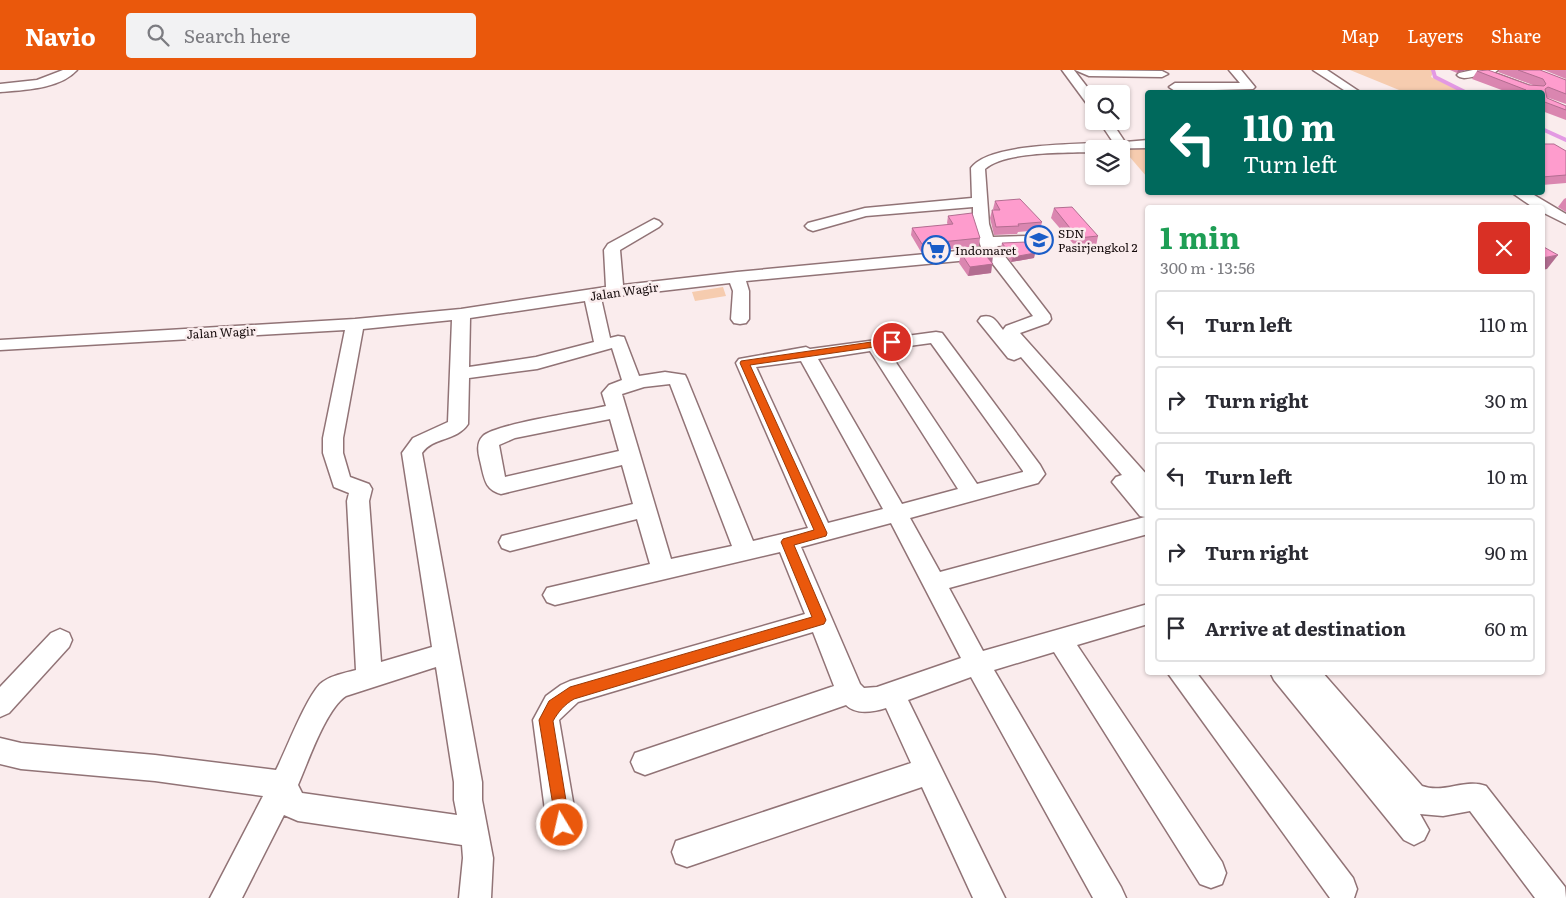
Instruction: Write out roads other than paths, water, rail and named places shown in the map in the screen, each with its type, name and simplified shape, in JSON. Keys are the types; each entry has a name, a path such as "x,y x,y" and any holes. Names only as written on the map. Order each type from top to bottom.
{"street":[{"path":"0,88 41,84 72,70"},
{"path":"1068,70 1085,94"},
{"path":"1081,70 1090,73 1161,72 1177,90 1249,87 1235,70"},
{"path":"1319,70 1351,90"},
{"path":"1463,75 1488,71 1529,90"},
{"path":"1130,145 1145,144"},
{"path":"1085,148 1012,153 984,161 978,168 981,224 989,245 1042,318 1012,330 1011,334 1145,487"},
{"path":"1523,195 1537,204 1566,200"},
{"path":"813,226 865,212 980,202"},
{"path":"1545,208 1566,220"},
{"path":"615,292 612,250 654,224"},
{"name":"Jalan Wagir","path":"0,345 355,324 461,314 738,277 969,255 989,245 1028,242"},
{"path":"738,277 741,291 740,320"},
{"path":"592,296 603,344"},
{"path":"461,314 458,424 452,431 420,442 412,453 468,782 468,800 478,858 475,898"},
{"path":"987,321 1145,506"},
{"path":"355,324 349,347 333,438 333,453 341,482 361,489 358,501 369,677"},
{"path":"555,595 787,542 822,533 971,492 1027,480 1034,474 1033,470 936,337 806,353 744,363 822,533"},
{"path":"458,374 537,363 618,341 632,384"},
{"path":"875,345 971,492"},
{"path":"806,353 896,512 977,664 1110,898"},
{"path":"663,570 616,410 613,391 632,384 671,376 678,379 746,551"},
{"path":"616,410 520,430 491,440 488,446 495,481 502,486 630,456"},
{"path":"510,542 645,509"},
{"path":"934,582 1145,526"},
{"path":"787,542 850,692 858,700 877,699 977,664 1060,640 1144,620"},
{"path":"562,825 546,720 554,705 562,698 570,694 820,620"},
{"path":"0,704 60,640"},
{"path":"1060,640 1211,873"},
{"path":"226,898 284,785 324,699 338,688 447,653"},
{"path":"1182,675 1342,889"},
{"path":"1285,675 1414,830"},
{"path":"1308,675 1412,796 1430,804 1476,796 1554,898"},
{"path":"645,762 850,692"},
{"path":"892,693 989,898"},
{"path":"0,752 21,756 155,768 284,785"},
{"path":"687,852 929,771"},
{"path":"284,785 288,800 298,808 475,832"}],"waterway":[{"path":"1433,70 1435,77 1461,90"},
{"path":"1545,130 1566,140"}],"place":[{"name":"SDN Pasirjengkol 2","path":"1039,240"},
{"name":"Indomaret","path":"936,250"}]}
